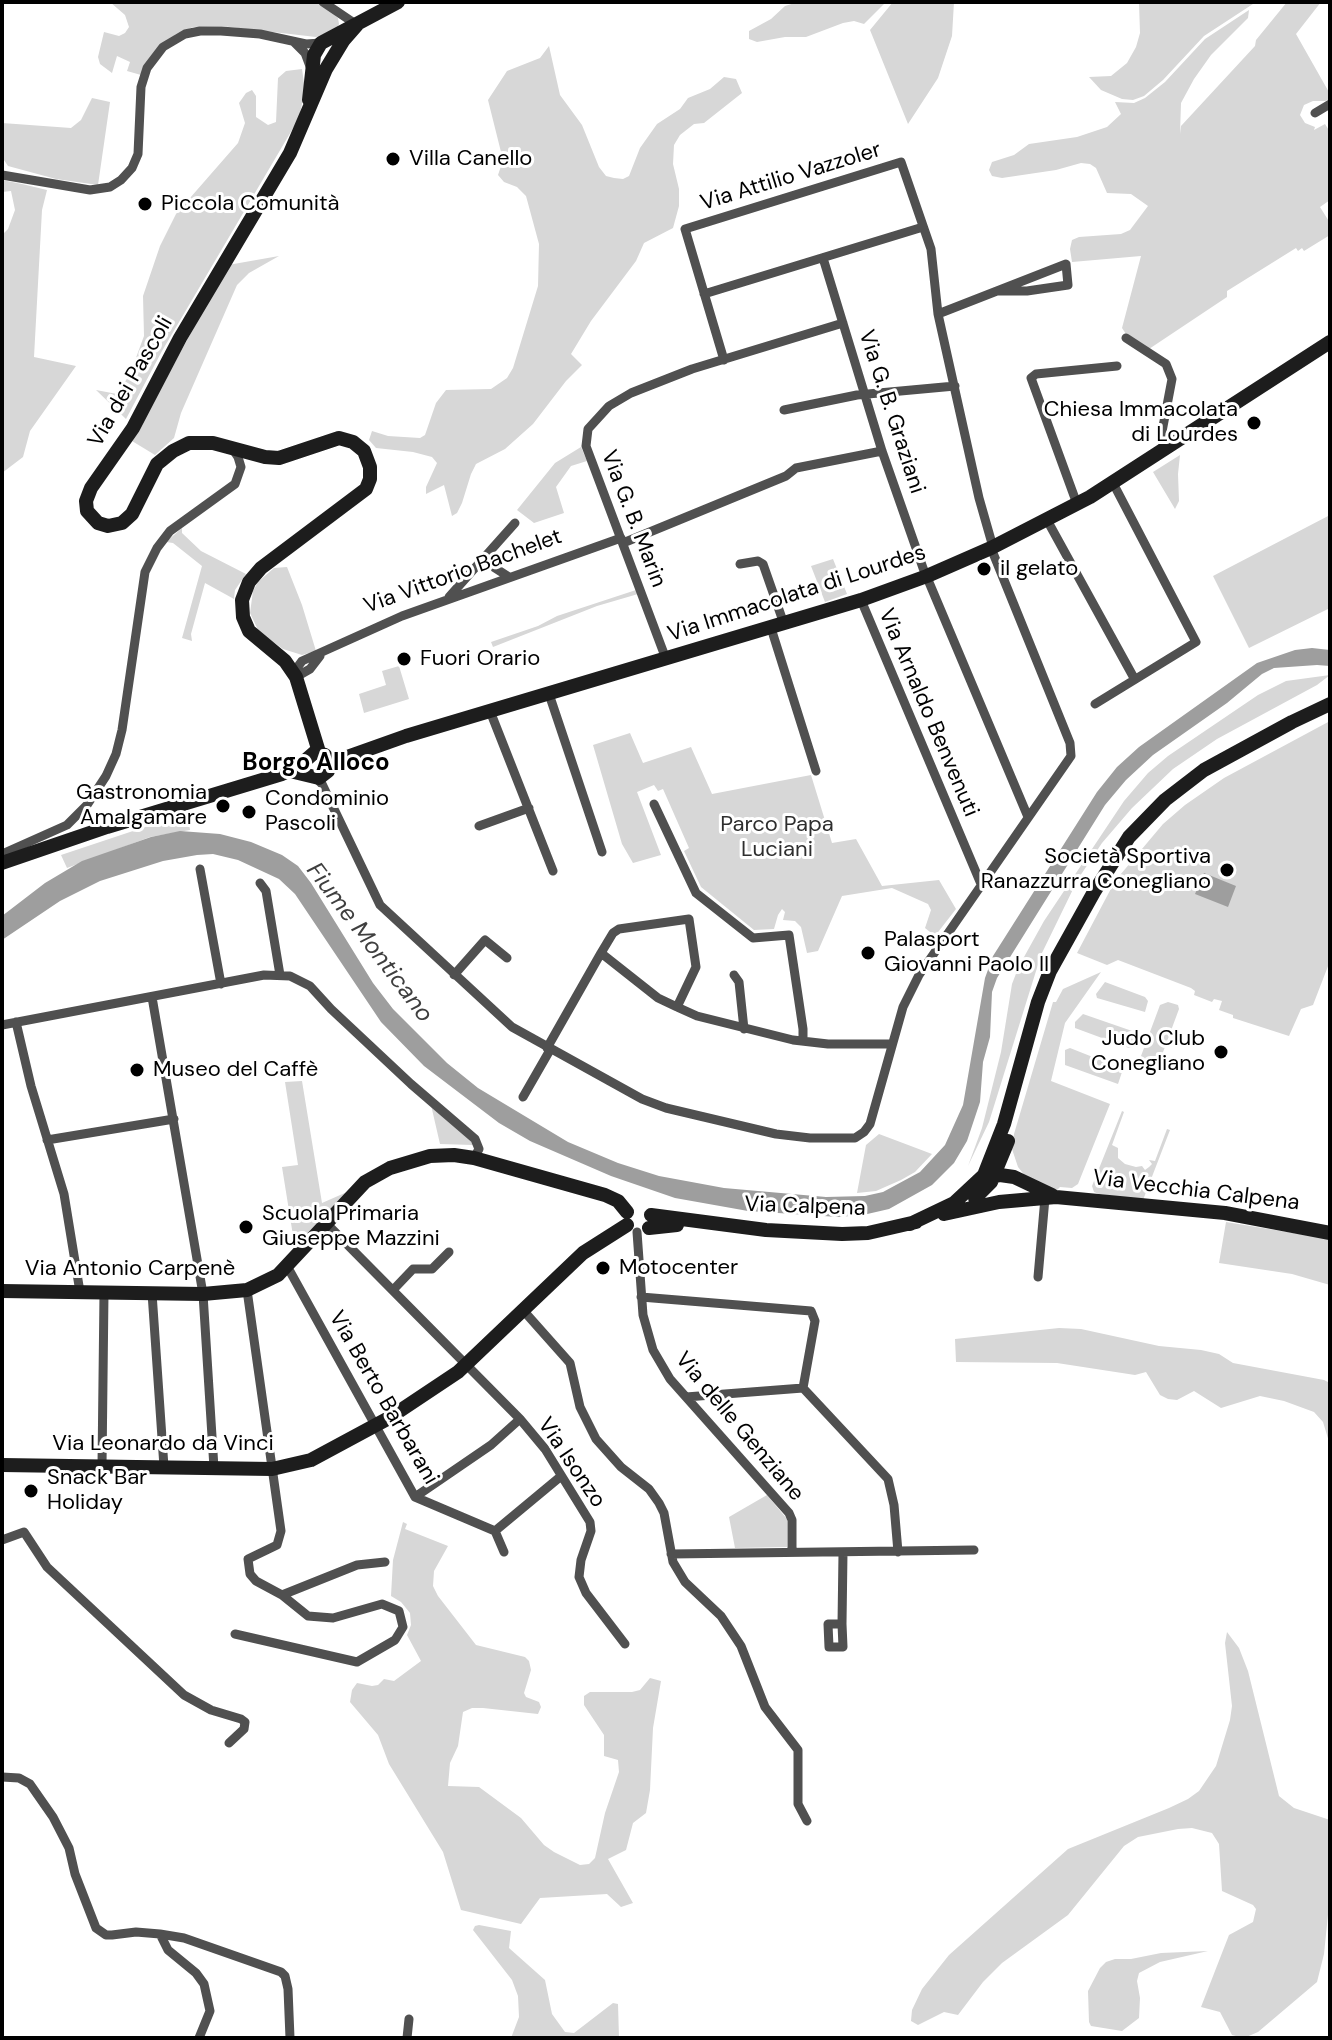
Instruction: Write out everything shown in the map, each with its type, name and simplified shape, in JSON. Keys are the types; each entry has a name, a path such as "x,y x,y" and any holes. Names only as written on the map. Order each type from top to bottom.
{"street":[{"path":"323,2 357,25"},
{"path":"2,175 81,190 110,187 128,174 137,160 141,87 147,68 163,47 185,34 208,30 321,43 398,2"},
{"name":"Via dei Pascoli","path":"232,448 197,442 180,446 162,457 148,478 132,514 122,523 102,525 87,511 89,493 133,428 180,338 277,175 306,120 318,69 357,25"},
{"path":"294,42 318,69"},
{"name":"Via dei Pascoli","path":"318,69 314,55 321,43"},
{"path":"1315,113 1330,104"},
{"name":"Via Attilio Vazzoler","path":"724,360 685,229 901,162 923,227"},
{"path":"232,448 279,458 339,438 357,444 369,461 370,479 362,493 261,568 246,587 242,609 245,624 253,637 301,670 302,697 318,766 380,905 504,1021 548,1049 642,1099 666,1108 776,1134 844,1139 860,1136 870,1124 892,1044 913,985 1071,756 1072,749 992,548 938,314 932,256 923,227 704,294"},
{"name":"Via G. B. Graziani","path":"823,258 882,451 927,576 1028,817"},
{"path":"938,314 1066,264 1068,285 1027,291 998,291"},
{"name":"Via G. B. Marin","path":"666,659 586,446 585,434 591,423 621,398 692,369 843,323"},
{"path":"1126,338 1166,364 1172,379 1161,437 1165,450"},
{"name":"Via Immacolata di Lourdes","path":"318,766 371,747 861,600 927,576 992,548 1077,504 1330,342"},
{"path":"1077,504 1031,378 1036,374 1117,366"},
{"path":"784,410 865,395 955,386"},
{"path":"2,854 67,825 87,805 106,776 122,730 145,572 170,531 235,484 241,467 232,448"},
{"name":"Via Vittorio Bachelet","path":"301,670 322,653 353,637 447,599 622,540 786,476 796,468 882,451"},
{"path":"1095,704 1196,642 1113,483"},
{"path":"1047,520 1134,678"},
{"path":"447,599 515,523"},
{"path":"488,555 495,568 509,577"},
{"path":"740,564 758,561 763,564 816,771"},
{"name":"Via Arnaldo Benvenuti","path":"861,600 981,884"},
{"path":"549,694 602,852"},
{"path":"1292,722 1330,697"},
{"path":"1015,1201 1002,1193 992,1178 1043,989 1083,909 1129,837 1165,800 1204,770 1330,704"},
{"path":"490,711 553,871"},
{"path":"2,863 107,827 290,771 318,766"},
{"path":"654,804 696,893 753,938 789,935 803,1041"},
{"path":"479,826 529,808"},
{"path":"200,869 221,984"},
{"path":"260,883 266,891 280,975"},
{"path":"992,1178 1009,1136 1047,1006 1083,909"},
{"path":"523,1097 616,930 689,919 696,967 677,1007"},
{"path":"454,975 485,940 507,958"},
{"path":"601,953 658,998 744,1029 803,1041 892,1044"},
{"path":"2,1025 221,984 280,975 296,978 310,986 411,1084 475,1139 479,1149 474,1158"},
{"path":"734,975 739,982 744,1029"},
{"path":"152,997 203,1294 214,1468"},
{"path":"16,1022 24,1061 64,1194 80,1292"},
{"name":"Via Calpena","path":"638,1222 698,1223 842,1234 868,1233 910,1224 956,1206 976,1184 989,1166 1014,1090"},
{"path":"47,1140 174,1119"},
{"path":"1009,1136 1012,1161 1026,1183"},
{"name":"Via Antonio Carpenè","path":"2,1291 203,1294 247,1290 278,1275 356,1189 390,1168 430,1156 474,1158 613,1197 638,1222"},
{"path":"956,1206 992,1178 1007,1175 1050,1197"},
{"path":"956,1206 1050,1197"},
{"path":"1038,1277 1050,1197"},
{"name":"Via Vecchia Calpena","path":"1050,1197 1225,1213 1330,1233"},
{"name":"Via delle Genziane","path":"638,1222 641,1297 646,1332 653,1350 670,1379 789,1513 792,1552"},
{"name":"Via Leonardo da Vinci","path":"2,1465 272,1469 311,1460 422,1399 466,1364 583,1253 638,1222"},
{"name":"Via Isonzo","path":"326,1223 520,1419 545,1449 590,1522 591,1531 579,1577 586,1593 625,1644"},
{"path":"393,1290 413,1269 432,1269 449,1252"},
{"name":"Via Berto Barbarani","path":"287,1266 415,1497 495,1531"},
{"path":"235,1634 357,1662 395,1640 402,1632 403,1619 399,1611 388,1605 375,1605 323,1619 301,1613 282,1595 252,1578 247,1561 250,1556 277,1545 280,1536 247,1290"},
{"path":"102,1466 104,1293"},
{"path":"152,1293 164,1467"},
{"path":"641,1297 811,1311 815,1321 803,1388"},
{"path":"522,1309 570,1363 580,1407 596,1439 621,1467 649,1489 659,1503 667,1525 671,1554 688,1587 730,1628 749,1662 765,1707 796,1745 800,1756 798,1804 807,1821"},
{"path":"686,1397 803,1388"},
{"path":"803,1388 888,1479 894,1505 898,1552"},
{"path":"415,1497 491,1445 520,1419"},
{"path":"504,1552 495,1531 560,1477"},
{"path":"2,1540 24,1532 47,1567 184,1695 211,1710 245,1722 244,1729 229,1743"},
{"path":"671,1554 974,1550"},
{"path":"842,1624 843,1553"},
{"path":"282,1595 297,1586 357,1565 385,1562"},
{"path":"2,1777 19,1778 30,1784 53,1817 69,1848 75,1874 96,1928 106,1935 160,1934 184,1938 281,1972 288,1989 290,2038"},
{"path":"160,1934 168,1950 196,1973 208,1992 210,2011 199,2038"},
{"path":"407,2038 409,2019"}],"green space":[{"path":"110,2 320,2 338,18 339,24 337,29 316,37 221,26 193,27 175,35 141,75 127,71 130,62 117,56 112,73 100,64 98,57 104,32 119,36 129,27 125,15"},
{"path":"798,2 886,2 864,24 854,21 843,23 806,37 757,42 749,39 749,31 771,19 785,6"},
{"path":"893,2 954,2 952,36 938,78 908,124 870,30"},
{"path":"1139,2 1256,2 1204,36 1144,96 1133,100 1122,99 1101,90 1089,77 1111,76 1127,63 1140,33"},
{"path":"1287,2 1321,2 1296,34 1330,94 1330,99 1304,105 1300,115 1305,123 1315,127 1314,130 1325,124 1330,132 1330,200 1320,207 1330,223 1330,235 1304,251 1296,248 1227,291 1227,297 1149,349 1122,328 1141,256 1072,262 1070,249 1072,240 1079,237 1121,234 1130,230 1148,206 1131,194 1107,193 1096,168 1090,164 1081,163 1002,178 992,176 989,170 992,162 1014,155 1029,144 1077,137 1107,127 1121,114 1115,102 1134,103 1145,98 1165,82 1205,39 1249,10 1248,18 1211,55 1194,79 1181,103 1180,134 1181,126 1255,46 1256,40"},
{"path":"549,46 560,95 582,125 599,167 606,176 614,178 629,176 640,148 657,124 680,109 688,98 710,89 724,77 736,79 742,93 704,123 694,124 680,135 674,145 673,164 679,189 679,206 673,228 644,243 636,261 591,321 571,354 582,365 533,424 505,449 476,464 462,503 452,516 444,485 426,494 437,463 432,457 376,448 369,440 372,431 388,436 420,438 425,435 436,403 446,390 491,389 507,378 513,368 538,286 539,244 526,196 498,175 503,160 488,100 507,71 540,58"},
{"path":"302,69 305,90 299,118 162,351 126,419 96,390 117,394 130,374 144,336 143,296 160,246 176,214 238,143 245,123 239,103 246,93 252,90 256,96 256,117 268,125 276,122 278,78 286,71"},
{"path":"92,98 110,102 98,185 56,179 8,166 2,157 2,123 71,128 81,120"},
{"path":"2,180 47,190 42,210 34,357 76,366 30,431 23,457 2,473 2,235 8,229 15,210 11,191 2,192"},
{"path":"279,256 249,273 237,285 181,413 174,438 155,455 132,441 228,265"},
{"path":"581,447 587,461 571,466 556,487 564,513 534,523 517,510 555,463"},
{"path":"1180,455 1179,501 1175,509 1153,472"},
{"path":"1330,515 1330,608 1249,648 1213,576"},
{"path":"182,528 182,533 201,551 246,574 235,590 234,599 205,583 191,634 192,641 182,638 202,566 173,543 166,542"},
{"path":"833,559 847,594 825,602 811,566"},
{"path":"287,567 316,651 302,655 283,649 259,632 250,613 253,591 258,582 274,568"},
{"path":"636,590 638,594 597,606 493,647 491,642 557,616"},
{"path":"399,666 409,699 364,713 359,694 386,685 382,671"},
{"path":"1330,675 1217,739 1173,769 1132,808 1102,843 1078,879 1041,955 989,1122 968,1166 982,1128 1001,1052 1012,984 1019,966 1044,921 1124,801 1148,773 1168,756 1258,695 1286,681"},
{"name":"Società Sportiva Ranazzurra Conegliano","path":"1330,721 1330,961 1313,1005 1301,1009 1289,1036 1233,1018 1233,1015 1219,1010 1222,1001 1214,999 1212,1002 1194,995 1195,991 1191,988 1118,960 1107,965 1077,953 1115,881 1163,824 1224,778"},
{"name":"Parco Papa Luciani","path":"630,733 643,763 691,747 712,794 811,775 832,843 856,839 882,886 939,880 956,909 935,936 925,928 931,910 928,904 892,888 842,896 818,951 807,953 801,927 795,921 783,920 785,912 782,909 774,929 754,930 701,887 684,851 689,848 663,789 658,791 654,785 637,792 661,855 633,863 622,844 593,745"},
{"path":"187,813 190,830 150,837 67,868 61,855"},
{"path":"1101,972 1065,1023 1051,1081 1110,1104 1078,1184 1057,1190 1043,1187 1026,1177 1018,1167 1012,1149 1014,1134 1053,1002 1063,989"},
{"path":"1105,982 1145,997 1148,1001 1145,1012 1097,998 1096,994"},
{"path":"1168,1002 1178,1005 1179,1009 1159,1063 1155,1065 1143,1061 1141,1056 1160,1005"},
{"path":"1083,1014 1135,1032 1132,1047 1075,1028 1075,1022"},
{"path":"1070,1048 1123,1069 1118,1084 1065,1065 1065,1050"},
{"path":"302,1081 322,1203 347,1192 295,1248 282,1167 298,1165 285,1082"},
{"path":"431,1105 471,1140 473,1145 440,1144"},
{"path":"1122,1111 1112,1145 1118,1148 1118,1158 1125,1164 1142,1166 1145,1170 1149,1167 1152,1164 1149,1160 1155,1161 1167,1129 1170,1130 1143,1200 1099,1194 1094,1192 1092,1186"},
{"path":"879,1134 932,1154 915,1172 901,1180 876,1191 857,1193 866,1145"},
{"path":"1226,1222 1330,1239 1330,1285 1292,1274 1219,1263"},
{"path":"1059,1328 1081,1329 1159,1346 1201,1350 1219,1354 1233,1363 1324,1380 1330,1383 1330,1445 1323,1422 1314,1412 1284,1401 1260,1396 1221,1408 1194,1391 1177,1400 1168,1399 1160,1395 1146,1372 1135,1375 1057,1363 956,1362 955,1339"},
{"path":"767,1495 787,1519 787,1547 735,1548 729,1517"},
{"path":"403,1522 407,1524 405,1529 448,1546 434,1571 433,1586 438,1596 476,1645 525,1657 529,1661 531,1670 524,1693 526,1697 539,1702 541,1707 538,1714 483,1708 463,1712 458,1746 450,1763 448,1786 479,1787 521,1818 554,1852 580,1865 589,1864 595,1858 605,1813 619,1772 618,1760 604,1756 604,1735 584,1705 584,1696 590,1692 632,1692 640,1690 650,1678 661,1681 653,1728 646,1813 633,1823 626,1850 608,1859 633,1903 621,1907 607,1894 540,1898 521,1924 461,1910 443,1852 389,1764 378,1735 350,1702 357,1683 372,1686 384,1679 394,1681 421,1661 407,1635 411,1625 410,1613 391,1596 393,1560"},
{"path":"1227,1632 1239,1648 1248,1671 1279,1796 1294,1808 1330,1820 1330,1895 1324,1954 1317,1982 1258,2032 1244,2038 1232,2035 1220,2012 1201,2007 1229,1935 1253,1922 1256,1909 1222,1891 1219,1844 1212,1833 1192,1828 1178,1829 1138,1837 1124,1846 1068,1915 1002,1963 958,2015 944,2012 918,2025 911,2021 912,2010 922,1989 949,1955 1068,1849 1169,1808 1199,1791 1216,1766 1230,1720 1232,1706 1225,1643"},
{"path":"479,1925 511,1931 509,1948 545,1980 552,2014 565,2032 574,2033 613,2003 618,2004 619,2038 511,2038 519,2017 518,1996 512,1980 473,1930"},
{"path":"1208,1951 1160,1962 1139,1973 1139,2018 1122,2031 1091,2026 1088,1991 1106,1962 1161,1953"}],"shaded area":[{"path":"1295,650 1330,650 1330,666 1274,668 1262,674 1227,703 1153,755 1105,805 997,978 992,992 990,1037 983,1062 980,1102 967,1141 954,1163 932,1185 889,1209 863,1215 838,1217 748,1211 675,1198 611,1176 530,1141 499,1123 424,1066 381,1022 295,894 279,879 238,860 213,854 197,855 163,861 100,881 60,901 2,940 2,916 45,883 82,861 151,837 180,831 220,834 251,842 282,855 298,866 373,983 393,1009 447,1063 478,1088 568,1142 659,1176 724,1188 826,1197 865,1196 883,1192 920,1172 945,1145 963,1105 985,978 993,956 1097,792 1117,767 1139,747 1257,663"},
{"path":"1204,873 1236,886 1228,907 1195,894"}],"place":[{"name":"Villa Canello","path":"393,159"},
{"name":"Piccola Comunità","path":"145,204"},
{"name":"Chiesa Immacolata di Lourdes","path":"1254,423"},
{"name":"il gelato","path":"984,569"},
{"name":"Fuori Orario","path":"404,659"},
{"name":"Gastronomia Amalgamare","path":"223,806"},
{"name":"Condominio Pascoli","path":"249,812"},
{"name":"Società Sportiva Ranazzurra Conegliano","path":"1227,870"},
{"name":"Palasport Giovanni Paolo II","path":"868,953"},
{"name":"Judo Club Conegliano","path":"1221,1052"},
{"name":"Museo del Caffè","path":"137,1070"},
{"name":"Scuola Primaria Giuseppe Mazzini","path":"246,1227"},
{"name":"Motocenter","path":"603,1268"},
{"name":"Snack Bar Holiday","path":"31,1491"}],"district":[{"name":"Borgo Alloco","path":"316,764"}],"water label":[{"name":"Fiume Monticano","path":"369,943"}]}
